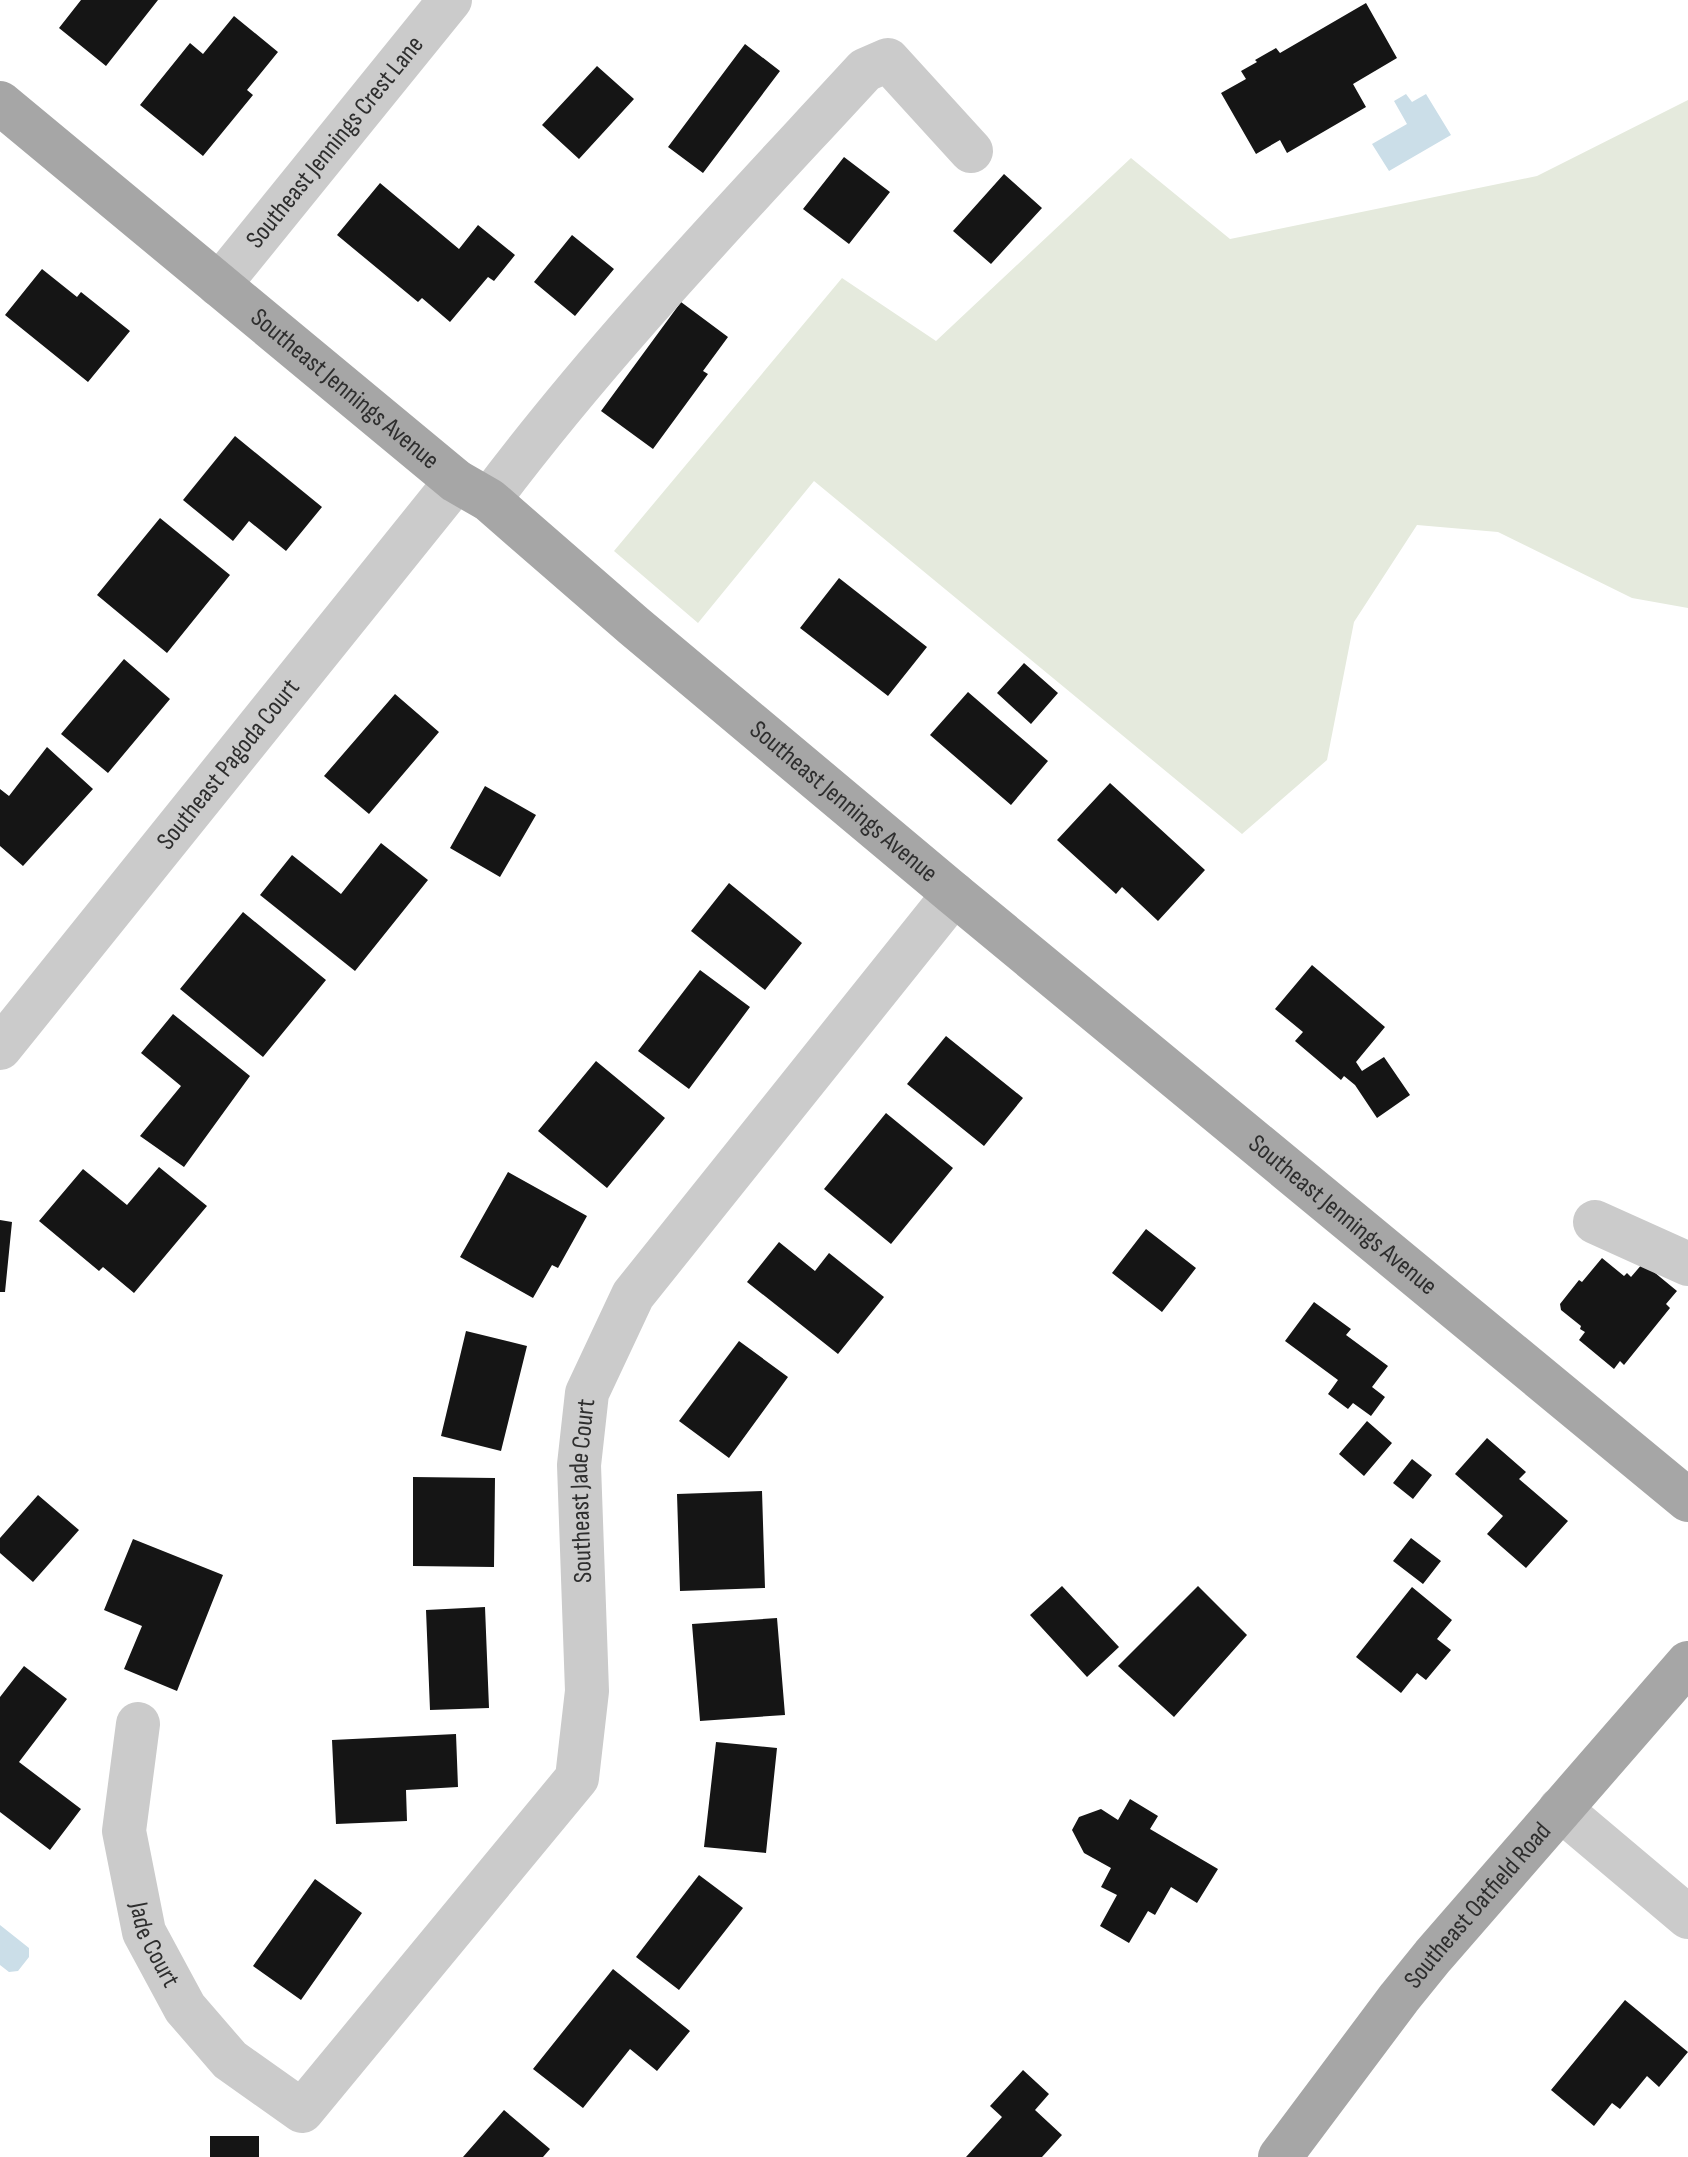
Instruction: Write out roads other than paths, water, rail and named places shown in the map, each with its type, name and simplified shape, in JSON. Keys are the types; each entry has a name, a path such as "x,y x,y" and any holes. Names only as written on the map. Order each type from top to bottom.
{"main road":[{"name":"Southeast Jennings Avenue","path":"0,103 472,490 954,894 1688,1500"},
{"name":"Southeast Oatfield Road","path":"1280,2157 1399,1998 1688,1663"}],"street":[{"name":"Southeast Jennings Crest Lane","path":"219,285 450,0"},
{"name":"Southeast Pagoda Court","path":"0,1048 472,490 541,431 635,321 865,70 888,60 971,151"},
{"name":"Southeast Jade Court","path":"302,2111 577,1778 587,1691 579,1465 587,1393 633,1295 954,894"},
{"path":"1595,1222 1688,1264"},
{"name":"Jade Court","path":"138,1724 124,1831 144,1932 185,2008 230,2060 302,2111"},
{"path":"1560,1809 1688,1917"}],"water":[{"path":"1406,94 1412,102 1426,94 1451,135 1389,171 1372,144 1407,124 1394,101"},
{"path":"0,1925 29,1948 29,1957 18,1971 9,1972 0,1965"}]}
